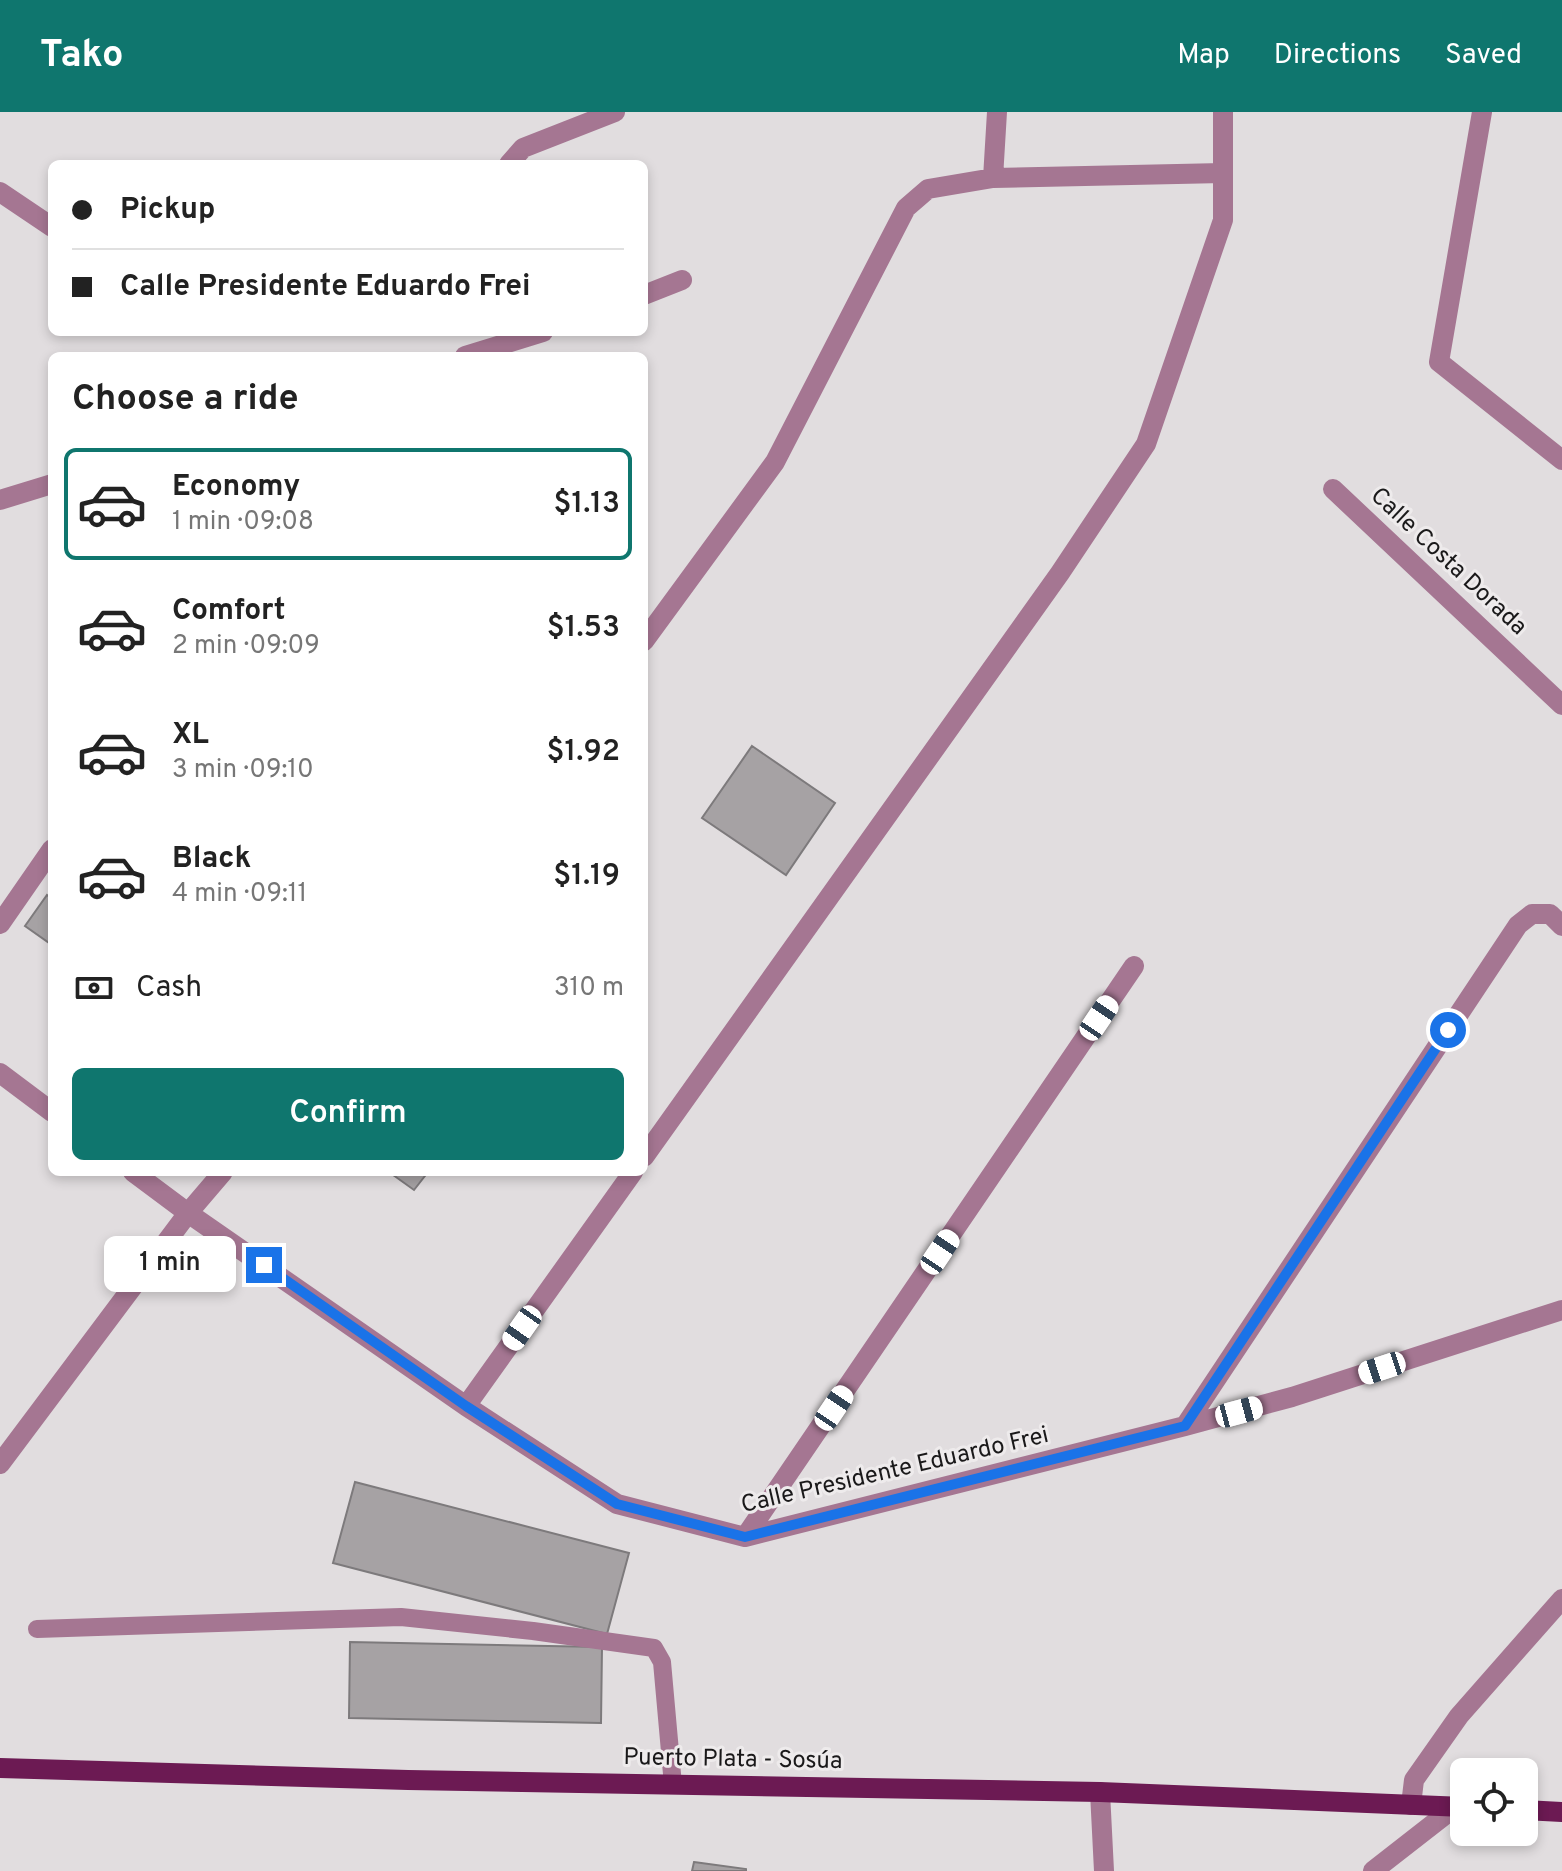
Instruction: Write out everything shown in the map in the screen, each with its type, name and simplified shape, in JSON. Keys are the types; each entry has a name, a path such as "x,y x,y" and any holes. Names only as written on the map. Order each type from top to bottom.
{"main road":[{"name":"Puerto Plata - Sosúa","path":"0,1768 408,1780 1100,1792 1450,1807"},
{"path":"1538,1811 1562,1812"}],"street":[{"path":"512,160 523,148 615,112"},
{"path":"993,178 997,112"},
{"path":"648,1151 1060,573 1146,444 1223,220 1223,112"},
{"path":"1482,112 1439,362 1562,460"},
{"path":"648,636 775,462 906,208 928,189 993,178 1223,173"},
{"path":"0,192 48,224"},
{"path":"648,293 682,280"},
{"path":"478,352 530,336"},
{"path":"0,500 48,485"},
{"name":"Calle Costa Dorada","path":"1333,489 1562,705"},
{"path":"0,924 48,855"},
{"path":"1185,1426 1518,925 1532,914 1550,914 1562,926"},
{"path":"745,1537 1134,966"},
{"path":"0,1073 48,1109"},
{"name":"Calle Presidente Eduardo Frei","path":"138,1176 466,1406 617,1504 745,1537 1292,1397 1562,1310"},
{"path":"0,1464 188,1213 220,1176"},
{"path":"466,1406 630,1176"},
{"path":"1411,1805 1414,1780 1459,1716 1562,1599"},
{"path":"1100,1792 1104,1871"},
{"path":"1373,1871 1450,1814"}],"lane":[{"path":"37,1629 401,1617 654,1648 662,1662 673,1785"}],"building":[{"path":"752,746 835,803 786,875 702,818"},
{"path":"47,895 48,942 25,926"},
{"path":"395,1176 425,1176 414,1190"},
{"path":"355,1482 629,1553 607,1634 333,1563"},
{"path":"350,1642 602,1647 601,1723 349,1718"},
{"path":"694,1862 746,1869 746,1871 692,1871"}],"route":[{"path":"264,1265 466,1406 617,1504 745,1537 1185,1426 1448,1030"}]}
